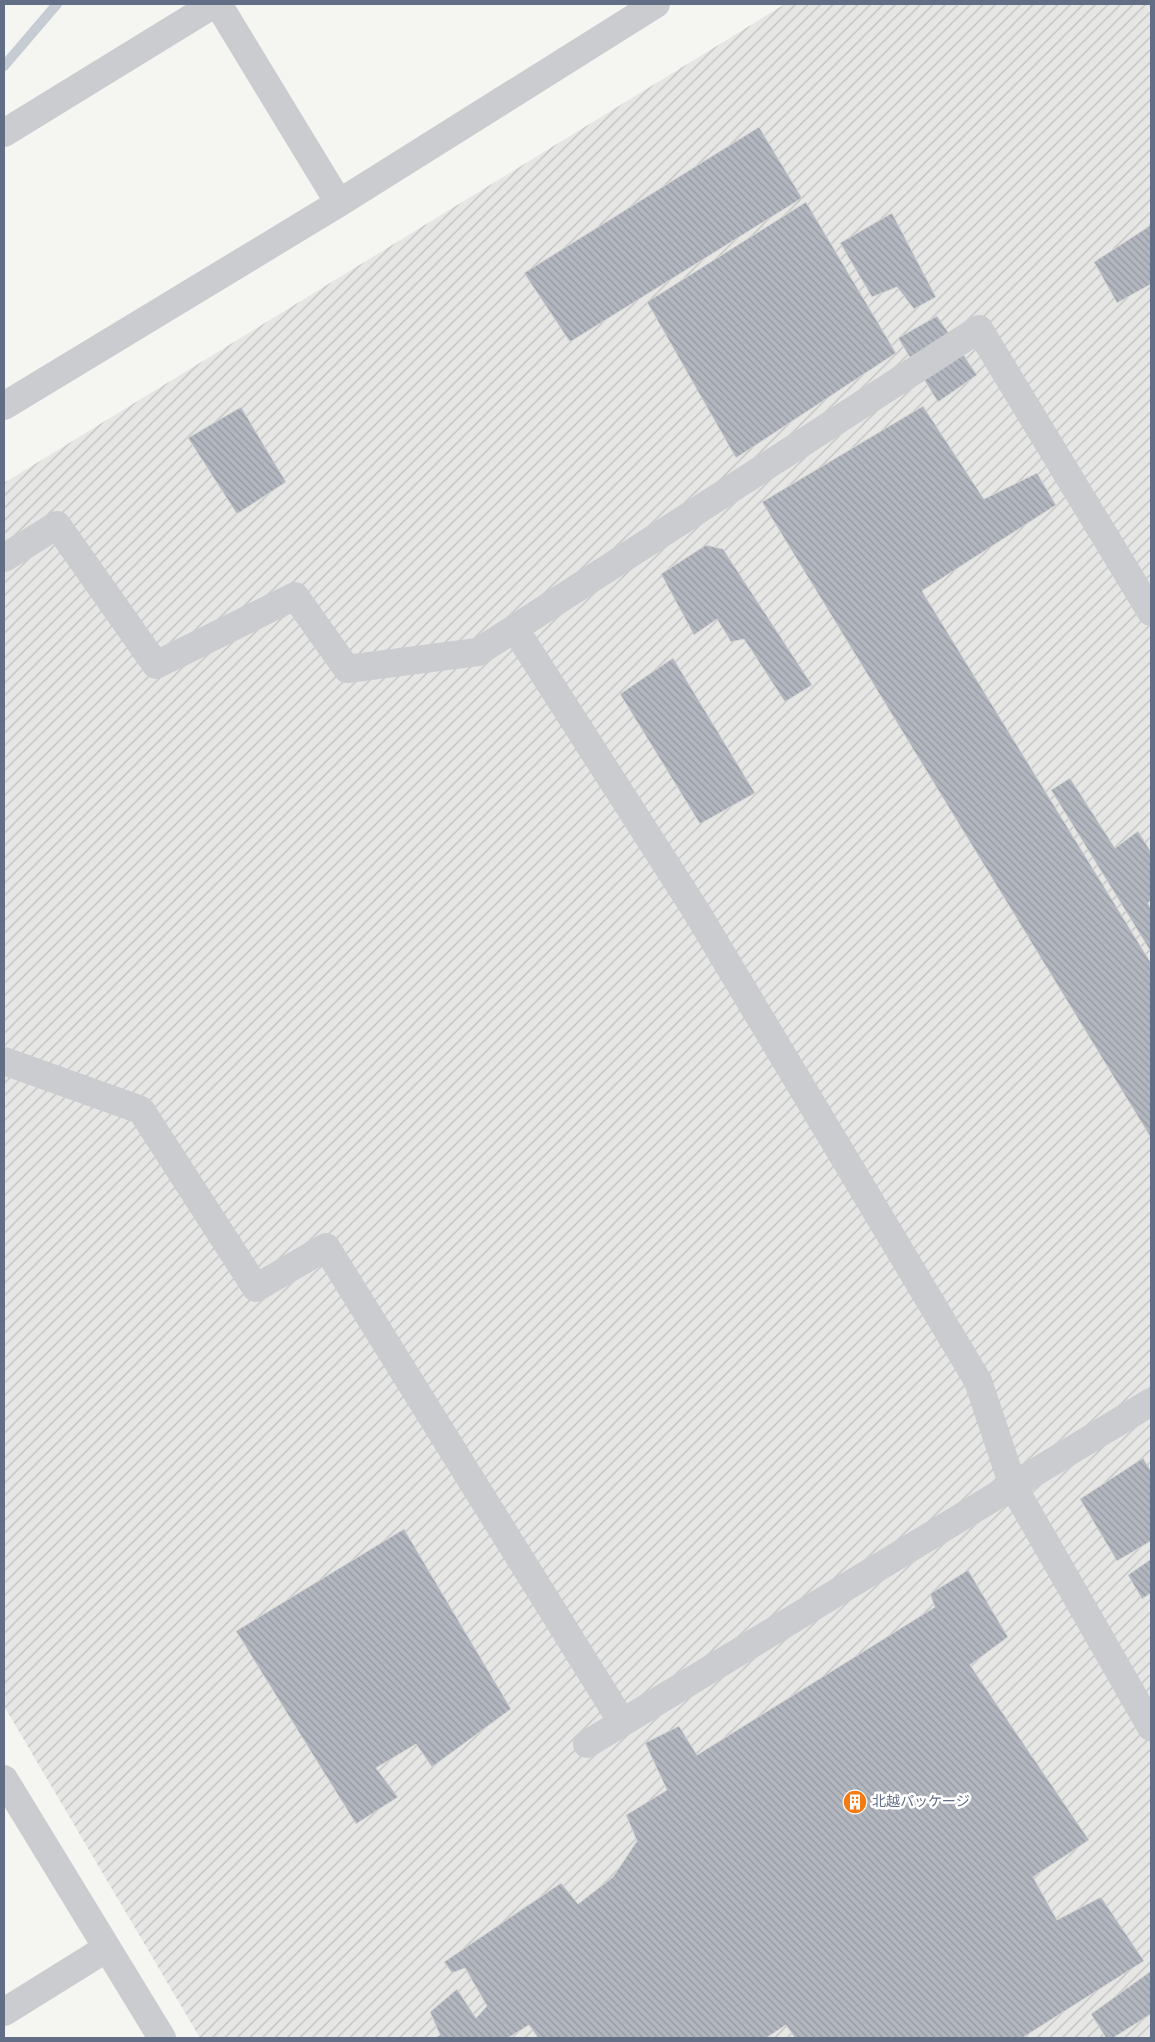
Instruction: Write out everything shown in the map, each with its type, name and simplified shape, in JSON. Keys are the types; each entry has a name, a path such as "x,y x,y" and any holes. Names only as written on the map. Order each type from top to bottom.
{"street":[{"path":"4,133 214,4"},
{"path":"218,4 340,203"},
{"path":"4,406 340,203 656,4"},
{"path":"4,558 57,525 156,665 295,596 347,669 478,652 979,329 1151,612"},
{"path":"515,629 696,911 978,1381 1013,1486 1151,1727"},
{"path":"4,1061 141,1110 256,1288 326,1247 622,1722"},
{"path":"587,1744 1151,1402"},
{"path":"4,1779 162,2038"},
{"path":"4,2012 107,1948"}],"shaded area":[{"path":"785,4 1151,4 1151,2038 200,2038 4,1706 4,483"}],"building":[{"path":"759,127 802,198 570,342 524,273"},
{"path":"806,202 896,353 736,458 647,302"},
{"path":"892,213 936,297 914,309 897,287 872,297 840,243"},
{"path":"1151,225 1151,284 1117,303 1094,262"},
{"path":"937,316 977,375 938,402 898,338"},
{"path":"923,406 984,499 1037,473 1056,505 922,591 1151,963 1151,1138 762,502"},
{"path":"241,407 286,482 237,514 188,438"},
{"path":"706,545 723,549 812,685 785,702 744,639 731,642 717,619 694,635 661,574"},
{"path":"673,658 755,793 700,824 620,694"},
{"path":"1070,778 1115,848 1138,831 1151,852 1151,900 1148,903 1151,909 1151,952 1051,790"},
{"path":"1143,1458 1151,1471 1151,1541 1117,1561 1080,1499"},
{"path":"404,1529 511,1709 432,1767 416,1744 376,1768 398,1797 356,1824 236,1631"},
{"path":"1151,1559 1151,1593 1142,1599 1128,1575"},
{"name":"北越パッケージ","path":"968,1570 1008,1637 970,1665 1089,1840 1033,1877 1057,1920 1101,1897 1144,1961 1022,2038 795,2038 786,2025 766,2038 538,2038 529,2025 508,2038 435,2038 440,2035 430,2012 457,1989 476,2018 487,2006 465,1968 452,1973 444,1962 561,1883 578,1904 613,1877 637,1841 626,1815 667,1790 645,1743 679,1726 697,1755 935,1607 930,1594"},
{"path":"1151,1971 1151,2014 1113,2038 1106,2038 1091,2014"}],"waterway":[{"path":"4,66 57,4"}],"place":[{"name":"北越パッケージ","path":"855,1802"}]}
